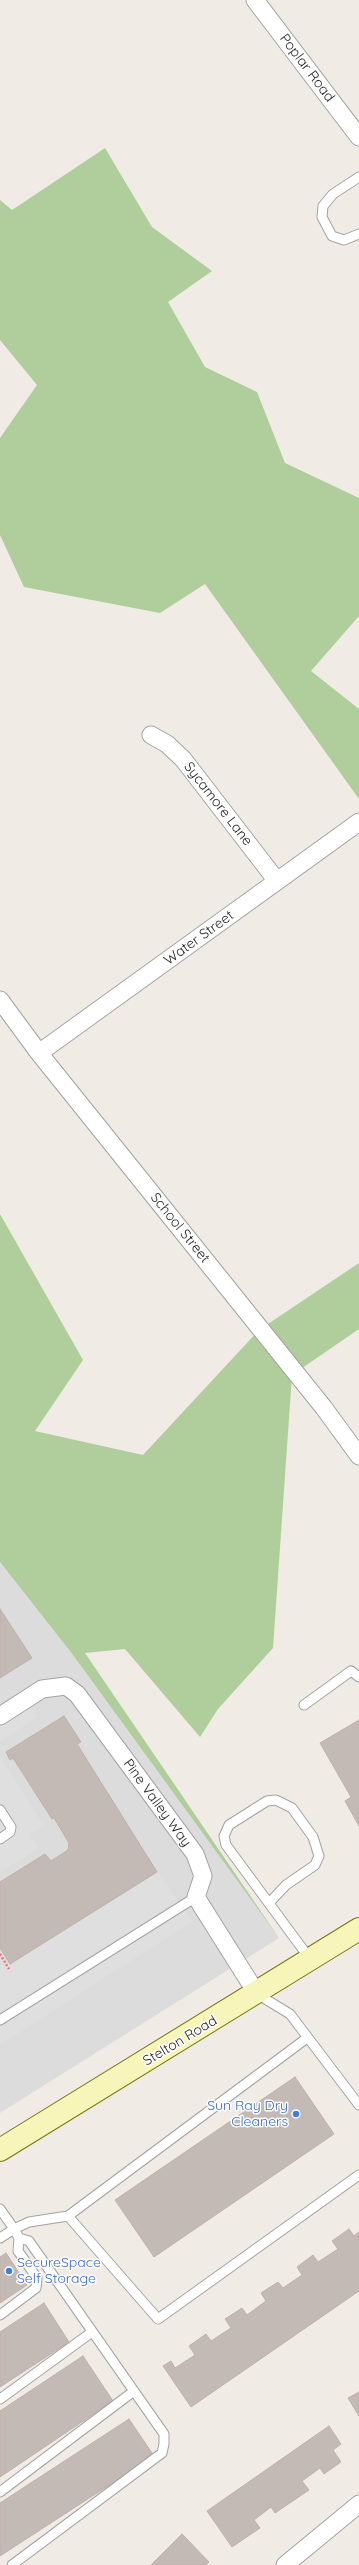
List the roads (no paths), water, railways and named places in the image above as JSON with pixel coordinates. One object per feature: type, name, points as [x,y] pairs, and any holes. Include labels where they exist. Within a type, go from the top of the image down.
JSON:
[{"type":"main road","name":"Stelton Road","points":[[0,2150],[257,1994],[359,1929]]},
{"type":"street","name":"Poplar Road","points":[[255,0],[359,137]]},
{"type":"street","name":"Sycamore Lane","points":[[151,735],[167,744],[183,759],[277,881]]},
{"type":"street","name":"Water Street","points":[[39,1053],[359,822]]},
{"type":"street","name":"School Street","points":[[0,1000],[39,1053],[324,1408],[359,1456]]},
{"type":"street","name":"Pine Valley Way","points":[[0,1716],[42,1689],[66,1686],[77,1694],[195,1854],[203,1876],[196,1897]]},
{"type":"street","points":[[196,1897],[257,1994]]},
{"type":"street","points":[[285,2565],[359,2504]]},
{"type":"lane","points":[[359,177],[333,194],[323,206],[322,217],[332,236],[344,240],[359,234]]},
{"type":"lane","points":[[304,1705],[351,1671],[359,1677]]},
{"type":"lane","points":[[269,1903],[286,1886],[315,1865],[319,1856],[313,1837],[292,1808],[276,1800],[267,1801],[230,1825],[224,1836],[228,1850],[310,1960]]},
{"type":"lane","points":[[0,1810],[10,1827],[10,1832],[0,1839]]},
{"type":"lane","points":[[0,2020],[196,1897]]},
{"type":"lane","points":[[257,1994],[290,2014],[359,2105]]},
{"type":"lane","points":[[0,2238],[14,2229],[30,2222],[68,2216],[307,2038]]},
{"type":"lane","points":[[68,2216],[158,2319],[359,2175]]},
{"type":"lane","points":[[0,2209],[19,2238],[18,2251],[36,2278],[36,2288],[0,2315]]},
{"type":"lane","points":[[12,2565],[162,2453],[164,2434],[29,2241],[19,2238]]},
{"type":"lane","points":[[0,2399],[92,2332]]},
{"type":"lane","points":[[0,2492],[134,2391]]},
{"type":"place","name":"Sun Ray Dry Cleaners","points":[[296,2114]]},
{"type":"place","name":"SecureSpace Self Storage","points":[[9,2271]]}]
